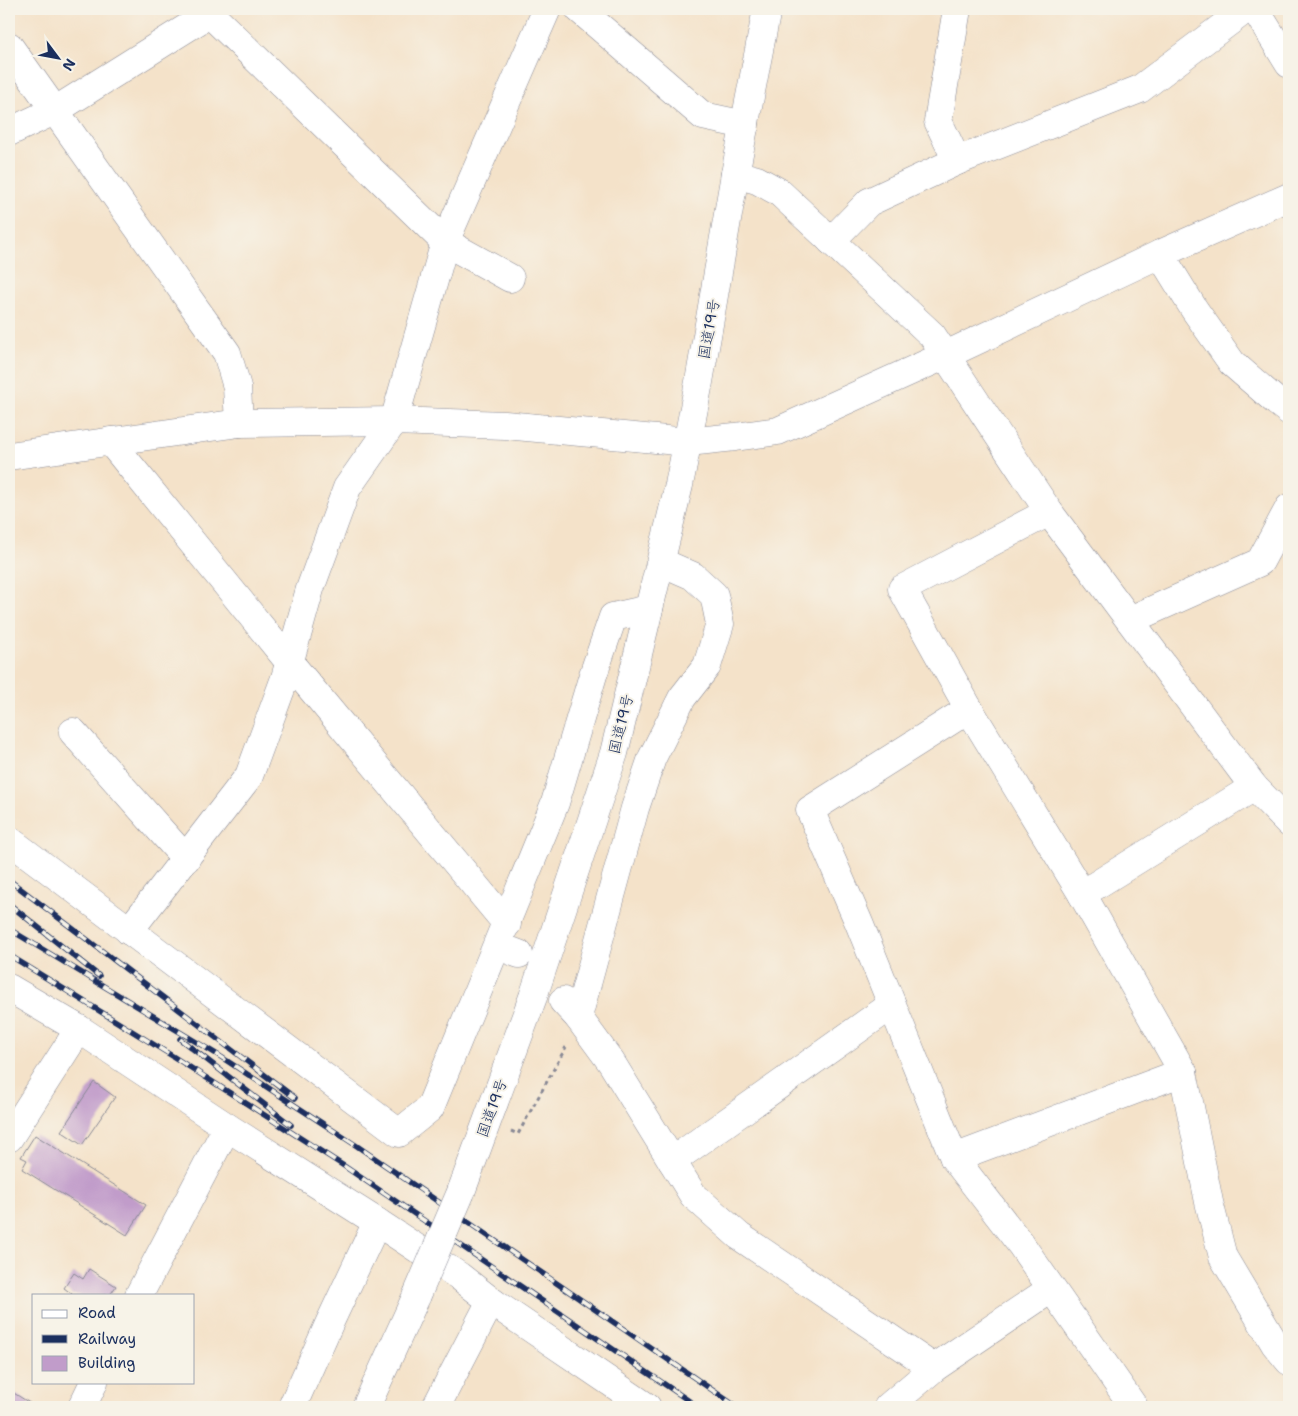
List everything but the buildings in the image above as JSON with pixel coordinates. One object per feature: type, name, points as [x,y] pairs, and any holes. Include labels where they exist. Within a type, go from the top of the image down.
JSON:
[{"type":"main road","points":[[129,931],[249,776],[290,663],[310,589],[347,488],[394,420],[445,242],[548,9]]},
{"type":"main road","points":[[578,9],[703,116],[745,126]]},
{"type":"main road","name":"国道19号","points":[[366,1407],[461,1192],[533,997],[614,753],[661,562],[688,442],[735,174],[767,9]]},
{"type":"main road","points":[[957,9],[938,121],[957,161]]},
{"type":"main road","points":[[832,241],[869,202],[957,161],[1140,89],[1246,9]]},
{"type":"main road","points":[[1254,9],[1289,64]]},
{"type":"main road","points":[[9,132],[56,110],[209,10],[445,242],[510,278]]},
{"type":"main road","points":[[9,46],[227,353],[237,387],[239,423]]},
{"type":"main road","points":[[735,174],[757,180],[779,192],[932,335],[1049,512],[1254,786],[1289,823]]},
{"type":"main road","points":[[9,456],[239,423],[394,420],[504,425],[688,442],[778,431],[946,355],[1160,254],[1289,197]]},
{"type":"main road","points":[[1160,254],[1194,309],[1232,363],[1289,411]]},
{"type":"main road","points":[[110,441],[290,663],[508,941]]},
{"type":"main road","points":[[1130,620],[1260,562],[1289,508]]},
{"type":"main road","points":[[1049,512],[902,589],[969,709],[1082,894],[1183,1072],[1209,1202],[1223,1257],[1284,1345]]},
{"type":"main road","points":[[661,562],[693,576],[714,595],[720,624],[708,666],[682,698],[652,758],[570,1020],[612,1062],[693,1195],[739,1236],[934,1368]]},
{"type":"main road","points":[[9,840],[399,1133],[430,1108],[508,941],[555,804],[593,675],[613,617],[649,609]]},
{"type":"main road","points":[[969,709],[810,810],[859,922],[954,1158],[1022,1246],[1134,1407]]},
{"type":"main road","points":[[73,732],[186,859]]},
{"type":"main road","points":[[1082,894],[1254,786]]},
{"type":"main road","points":[[9,988],[79,1029],[227,1127],[378,1222],[459,1276],[491,1302],[647,1407]]},
{"type":"main road","points":[[672,1161],[892,1005]]},
{"type":"main road","points":[[9,1138],[79,1029]]},
{"type":"main road","points":[[954,1158],[1183,1072]]},
{"type":"main road","points":[[140,1294],[227,1127]]},
{"type":"main road","points":[[292,1407],[378,1222]]},
{"type":"main road","points":[[888,1407],[934,1368],[1051,1289]]},
{"type":"main road","points":[[436,1407],[491,1302]]},
{"type":"main road","points":[[82,1407],[93,1384]]},
{"type":"path","points":[[518,1134],[570,1020]]},
{"type":"railway","points":[[9,880],[295,1098]]},
{"type":"railway","points":[[9,904],[99,976]]},
{"type":"railway","points":[[9,929],[218,1055],[357,1146],[737,1407]]},
{"type":"railway","points":[[9,955],[174,1057],[344,1166],[698,1407]]},
{"type":"railway","points":[[180,1039],[291,1125]]}]
